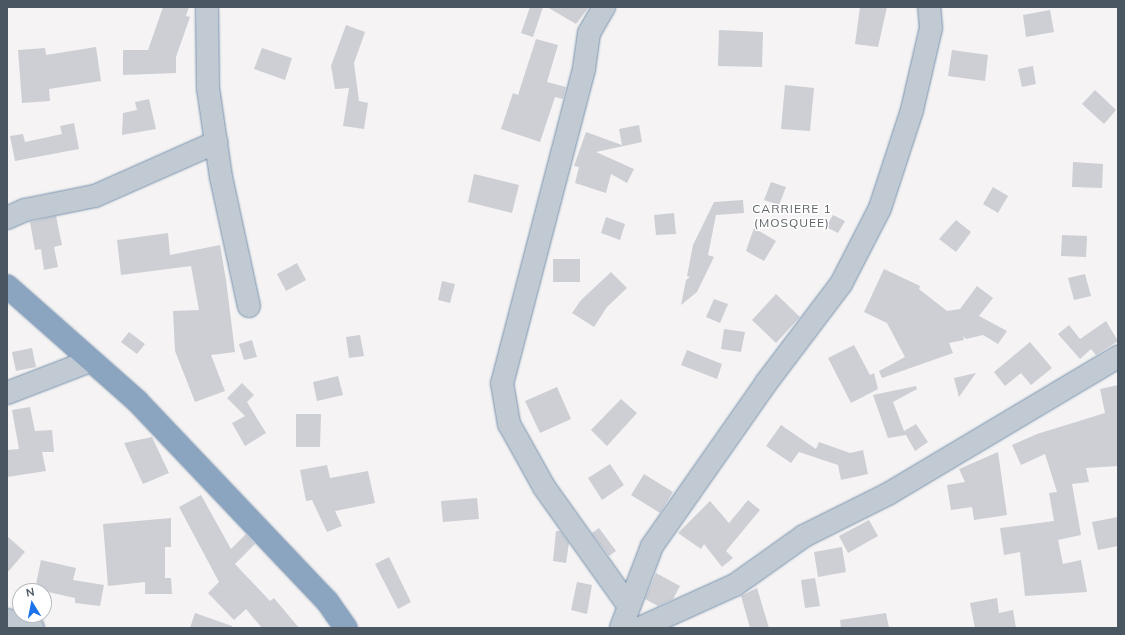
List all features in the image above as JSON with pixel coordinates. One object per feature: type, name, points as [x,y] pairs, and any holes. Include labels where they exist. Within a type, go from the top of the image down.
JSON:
[{"type":"highway","points":[[7,286],[137,401],[327,601],[346,628]]},
{"type":"street","points":[[207,7],[208,88],[221,177],[249,306]]},
{"type":"street","points":[[604,7],[589,33],[584,69],[502,384],[509,424],[544,486],[630,606]]},
{"type":"street","points":[[621,628],[652,546],[766,383],[841,284],[880,208],[912,110],[931,28],[929,7]]},
{"type":"street","points":[[7,218],[25,210],[96,196],[217,142]]},
{"type":"street","points":[[640,628],[735,585],[804,536],[888,494],[1118,356]]},
{"type":"street","points":[[7,393],[90,361]]},
{"type":"street","points":[[7,620],[33,628]]},
{"type":"building","points":[[163,7],[189,7],[186,16],[190,17],[176,57],[176,73],[123,75],[123,50],[148,50]]},
{"type":"building","points":[[530,7],[543,7],[533,37],[521,33]]},
{"type":"building","points":[[547,7],[589,7],[576,24]]},
{"type":"building","points":[[860,7],[887,7],[878,47],[855,44]]},
{"type":"building","points":[[1050,10],[1054,32],[1026,37],[1023,15]]},
{"type":"building","points":[[346,25],[365,32],[354,63],[359,101],[368,103],[364,129],[343,126],[349,88],[335,89],[331,66]]},
{"type":"building","points":[[719,30],[763,32],[762,67],[718,66]]},
{"type":"building","points":[[536,39],[558,45],[547,82],[566,87],[563,99],[555,97],[540,142],[501,129],[513,93],[518,95]]},
{"type":"building","points":[[96,47],[101,81],[49,89],[50,101],[22,103],[18,50],[45,48],[46,55]]},
{"type":"building","points":[[262,48],[292,58],[285,80],[254,69]]},
{"type":"building","points":[[952,50],[988,55],[985,81],[948,76]]},
{"type":"building","points":[[1033,66],[1036,84],[1022,87],[1018,69]]},
{"type":"building","points":[[785,85],[814,88],[810,131],[781,129]]},
{"type":"building","points":[[1095,90],[1116,110],[1104,124],[1082,104]]},
{"type":"building","points":[[149,99],[156,129],[122,135],[123,113],[137,110],[135,102]]},
{"type":"building","points":[[74,123],[79,149],[15,161],[10,136],[23,134],[25,142],[62,134],[60,126]]},
{"type":"building","points":[[639,125],[642,142],[596,152],[634,169],[627,183],[611,174],[606,193],[575,183],[579,167],[574,166],[586,132],[622,145],[619,129]]},
{"type":"building","points":[[1073,162],[1103,164],[1102,188],[1072,187]]},
{"type":"building","points":[[474,174],[519,185],[512,213],[468,202]]},
{"type":"building","points":[[771,182],[786,187],[779,205],[764,200]]},
{"type":"building","points":[[993,187],[1008,196],[998,213],[983,204]]},
{"type":"building","points":[[743,200],[744,213],[716,215],[708,255],[714,257],[697,292],[681,305],[686,280],[690,277],[687,276],[693,245],[714,202]]},
{"type":"building","points":[[674,213],[676,234],[656,235],[654,215]]},
{"type":"building","points":[[833,215],[845,221],[838,233],[826,227]]},
{"type":"building","points":[[56,216],[62,245],[54,247],[58,267],[44,270],[41,249],[35,250],[30,222]]},
{"type":"building","points":[[606,217],[625,224],[620,240],[601,233]]},
{"type":"building","points":[[956,220],[971,232],[956,252],[939,239]]},
{"type":"building","points":[[754,228],[776,241],[764,261],[746,251]]},
{"type":"building","points":[[168,233],[170,255],[220,245],[226,280],[235,352],[211,355],[225,391],[195,402],[175,351],[173,311],[199,310],[191,266],[121,275],[117,240]]},
{"type":"building","points":[[1062,235],[1087,236],[1086,257],[1061,256]]},
{"type":"building","points":[[553,259],[580,259],[580,282],[553,282]]},
{"type":"building","points":[[297,263],[306,280],[286,291],[277,274]]},
{"type":"building","points":[[884,269],[920,286],[919,289],[947,311],[960,309],[977,286],[993,298],[979,316],[1007,331],[998,344],[983,335],[966,339],[963,336],[964,340],[949,343],[953,353],[882,378],[879,371],[905,357],[887,323],[864,312]]},
{"type":"building","points":[[611,272],[627,288],[607,307],[594,327],[572,313],[581,300]]},
{"type":"building","points":[[1085,274],[1091,296],[1074,300],[1068,278]]},
{"type":"building","points":[[442,281],[455,284],[450,303],[438,300]]},
{"type":"building","points":[[776,294],[800,317],[776,343],[752,320]]},
{"type":"building","points":[[714,299],[728,304],[720,323],[706,317]]},
{"type":"building","points":[[1106,321],[1118,341],[1096,355],[1091,349],[1080,359],[1058,334],[1069,325],[1080,339]]},
{"type":"building","points":[[724,329],[745,332],[741,352],[721,349]]},
{"type":"building","points":[[129,332],[145,344],[137,354],[121,342]]},
{"type":"building","points":[[360,335],[364,356],[349,358],[346,337]]},
{"type":"building","points":[[252,340],[257,357],[244,360],[239,344]]},
{"type":"building","points":[[1030,342],[1052,368],[1031,385],[1021,373],[1005,386],[994,372]]},
{"type":"building","points":[[854,345],[870,375],[874,373],[878,389],[851,403],[828,358]]},
{"type":"building","points":[[32,348],[36,367],[16,371],[12,352]]},
{"type":"building","points":[[687,350],[722,364],[717,379],[681,365]]},
{"type":"building","points":[[976,373],[959,397],[954,378]]},
{"type":"building","points":[[338,376],[343,395],[317,401],[313,382]]},
{"type":"building","points":[[242,383],[254,395],[247,402],[266,433],[245,446],[232,423],[245,416],[227,398]]},
{"type":"building","points":[[1118,385],[1118,466],[1086,468],[1089,482],[1072,484],[1081,535],[1058,540],[1063,564],[1081,560],[1087,592],[1025,596],[1020,552],[1004,555],[1000,528],[1054,521],[1049,493],[1057,492],[1045,454],[1021,465],[1012,445],[1037,434],[1105,413],[1100,389]]},
{"type":"building","points":[[916,386],[917,389],[893,402],[904,431],[916,424],[928,442],[915,451],[906,435],[888,438],[873,395]]},
{"type":"building","points":[[557,387],[571,419],[540,433],[525,401]]},
{"type":"building","points":[[621,399],[637,413],[607,446],[591,430]]},
{"type":"building","points":[[30,407],[35,431],[52,430],[54,452],[42,452],[46,471],[7,477],[7,450],[19,449],[12,410]]},
{"type":"building","points":[[296,414],[321,414],[320,447],[296,447]]},
{"type":"building","points":[[781,425],[816,449],[819,442],[850,453],[863,450],[868,474],[841,480],[838,465],[799,452],[791,463],[766,446]]},
{"type":"building","points":[[152,437],[169,473],[143,484],[124,443]]},
{"type":"building","points":[[998,452],[1007,515],[974,520],[972,507],[951,510],[947,485],[965,482],[959,469]]},
{"type":"building","points":[[610,464],[624,485],[602,500],[588,478]]},
{"type":"building","points":[[327,465],[330,478],[368,471],[375,503],[335,511],[342,526],[327,532],[312,500],[306,501],[300,470]]},
{"type":"building","points":[[644,474],[673,492],[660,513],[631,495]]},
{"type":"building","points":[[201,495],[231,549],[246,534],[255,544],[235,564],[270,601],[274,598],[299,628],[262,628],[246,609],[234,620],[208,593],[219,582],[179,507]]},
{"type":"building","points":[[477,498],[479,519],[443,522],[441,501]]},
{"type":"building","points":[[748,500],[760,510],[726,551],[733,558],[722,567],[704,544],[701,549],[678,533],[710,501],[729,523]]},
{"type":"building","points":[[1118,517],[1118,546],[1098,550],[1092,522]]},
{"type":"building","points":[[171,518],[171,547],[165,547],[165,578],[171,578],[172,594],[145,594],[145,582],[108,586],[103,524]]},
{"type":"building","points":[[869,520],[878,536],[848,553],[839,536]]},
{"type":"building","points":[[599,528],[616,551],[609,556],[592,533]]},
{"type":"building","points":[[556,531],[560,531],[569,543],[566,563],[553,561]]},
{"type":"building","points":[[7,536],[25,552],[7,573]]},
{"type":"building","points":[[842,547],[846,572],[818,577],[814,552]]},
{"type":"building","points":[[389,557],[411,602],[398,609],[375,564]]},
{"type":"building","points":[[41,560],[76,568],[73,580],[104,585],[100,606],[75,603],[75,598],[52,593],[52,583],[36,583]]},
{"type":"building","points":[[656,573],[680,586],[673,599],[658,606],[645,599]]},
{"type":"building","points":[[815,578],[820,606],[805,608],[801,580]]},
{"type":"building","points":[[577,582],[592,585],[587,614],[571,610]]},
{"type":"building","points":[[757,588],[769,628],[750,628],[741,596]]},
{"type":"building","points":[[997,598],[999,613],[1013,610],[1016,628],[975,628],[970,603]]},
{"type":"building","points":[[195,613],[232,626],[231,628],[190,628]]},
{"type":"building","points":[[886,613],[889,628],[841,628],[840,620]]},
{"type":"district","name":"CARRIERE 1 (MOSQUEE)","points":[[792,216]]}]
